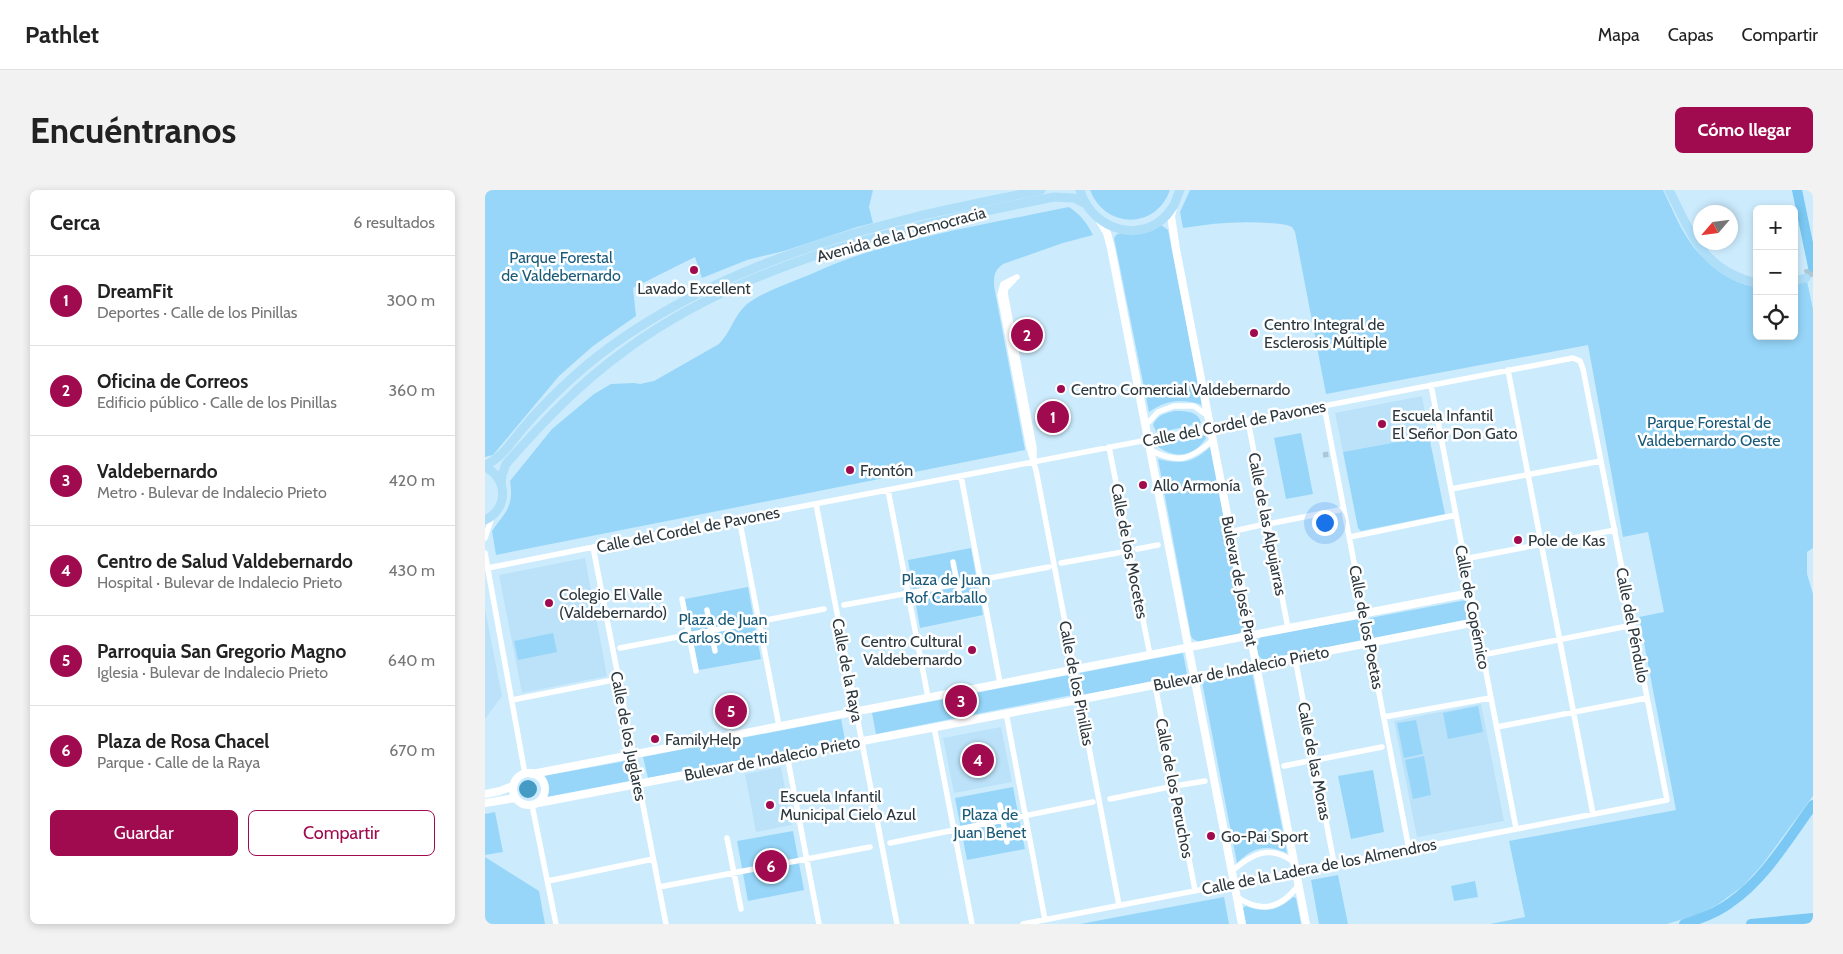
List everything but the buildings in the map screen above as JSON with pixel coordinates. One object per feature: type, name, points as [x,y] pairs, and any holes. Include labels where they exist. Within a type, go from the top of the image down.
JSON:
[{"type":"highway","points":[[1797,190],[1808,273]]},
{"type":"highway","points":[[1684,924],[1716,912],[1730,904],[1746,890],[1764,871],[1813,805]]},
{"type":"highway","points":[[1751,924],[1813,918]]},
{"type":"main road","name":"Avenida de la Democracia","points":[[485,466],[498,458],[526,424],[554,395],[613,345],[653,318],[709,288],[785,256],[859,232],[915,217],[1041,190]]},
{"type":"main road","points":[[1080,190],[1084,203],[1100,221],[1121,230],[1145,228],[1155,224],[1173,208],[1179,190]]},
{"type":"main road","points":[[1669,190],[1694,241],[1710,260],[1733,275],[1753,282]]},
{"type":"main road","name":"Avenida de la Democracia","points":[[488,518],[498,510],[502,502],[502,475],[506,464],[564,401],[623,352],[658,328],[715,296],[762,275],[803,260],[918,226],[1054,197],[1074,198],[1084,203]]},
{"type":"main road","points":[[1687,226],[1713,256],[1739,271],[1753,276]]},
{"type":"main road","points":[[485,466],[495,474],[501,485]]},
{"type":"street","name":"Bulevar de José Prat","points":[[1173,208],[1171,216],[1173,236],[1306,924]]},
{"type":"street","points":[[1100,221],[1107,233],[1111,248],[1242,924]]},
{"type":"street","name":"Calle de los Pinillas","points":[[1034,462],[1035,448],[1005,293],[1006,288],[1017,277],[1003,284],[1000,295],[1119,905]]},
{"type":"street","name":"Calle del Péndulo","points":[[1508,370],[1573,358],[1580,361],[1583,369],[1667,800],[1593,814]]},
{"type":"street","points":[[1508,370],[1593,814]]},
{"type":"street","name":"Calle del Cordel de Pavones","points":[[486,568],[1508,370]]},
{"type":"street","name":"Calle de Copérnico","points":[[1431,385],[1516,828]]},
{"type":"street","points":[[1146,425],[1158,412],[1174,406],[1194,406],[1208,416]]},
{"type":"street","name":"Calle de los Poetas","points":[[1324,406],[1331,453],[1344,509],[1409,849]]},
{"type":"street","name":"Calle de las Alpujarras","points":[[1249,421],[1288,628]]},
{"type":"street","points":[[1150,450],[1173,459],[1188,458],[1202,450],[1213,440]]},
{"type":"street","name":"Calle de los Mocetes","points":[[1109,447],[1149,655]]},
{"type":"street","points":[[1451,489],[1601,460]]},
{"type":"street","points":[[961,476],[1000,683]]},
{"type":"street","points":[[888,490],[928,697]]},
{"type":"street","name":"Calle de la Raya","points":[[816,504],[897,924]]},
{"type":"street","points":[[1273,523],[1344,509]]},
{"type":"street","points":[[1349,537],[1456,515]]},
{"type":"street","points":[[485,538],[488,518]]},
{"type":"street","name":"Bulevar de Indalecio Prieto","points":[[739,518],[779,726]]},
{"type":"street","points":[[1234,530],[1261,525]]},
{"type":"street","points":[[1464,559],[1615,530]]},
{"type":"street","points":[[1137,549],[1158,545]]},
{"type":"street","name":"Calle de los Juglares","points":[[593,547],[666,924]]},
{"type":"street","points":[[1061,563],[1123,552]]},
{"type":"street","points":[[485,553],[486,568],[512,700],[529,774]]},
{"type":"street","points":[[953,562],[961,602]]},
{"type":"street","points":[[844,605],[1049,566]]},
{"type":"street","name":"Bulevar de Indalecio Prieto","points":[[529,774],[1470,593]]},
{"type":"street","points":[[682,599],[696,671]]},
{"type":"street","points":[[620,648],[824,609]]},
{"type":"street","points":[[707,610],[715,651]]},
{"type":"street","name":"Bulevar de Indalecio Prieto","points":[[535,804],[1195,678],[1476,622]]},
{"type":"street","points":[[1482,655],[1633,625]]},
{"type":"street","name":"Calle de las Moras","points":[[1295,658],[1334,863]]},
{"type":"street","points":[[512,700],[619,679]]},
{"type":"street","name":"Calle de los Peruchos","points":[[1155,685],[1195,890]]},
{"type":"street","points":[[1384,717],[1490,698]]},
{"type":"street","points":[[1497,727],[1647,698]]},
{"type":"street","points":[[1006,713],[1045,920]]},
{"type":"street","points":[[934,727],[972,924]]},
{"type":"street","points":[[1321,758],[1383,747]]},
{"type":"street","points":[[787,755],[819,924]]},
{"type":"street","points":[[1284,766],[1308,761]]},
{"type":"street","points":[[529,774],[539,777],[544,784],[543,796],[535,804],[521,803],[515,798],[513,786],[516,779],[529,774]]},
{"type":"street","points":[[1181,785],[1205,781]]},
{"type":"street","points":[[485,794],[513,786]]},
{"type":"street","points":[[1110,799],[1169,788]]},
{"type":"street","points":[[485,803],[515,798]]},
{"type":"street","points":[[891,844],[1093,802]]},
{"type":"street","points":[[535,804],[556,924]]},
{"type":"street","points":[[1000,804],[1007,842]]},
{"type":"street","name":"Calle de la Ladera de los Almendros","points":[[1023,924],[1593,814]]},
{"type":"street","points":[[727,838],[741,909]]},
{"type":"street","points":[[659,888],[870,847]]},
{"type":"street","name":"Calle de la Ladera de los Almendros","points":[[1232,871],[1255,854],[1273,852],[1285,855],[1294,862]]},
{"type":"street","points":[[548,881],[653,859]]},
{"type":"street","name":"Calle de la Ladera de los Almendros","points":[[1237,897],[1250,905],[1270,906],[1287,898],[1298,886]]},
{"type":"shaded area","name":"Escuela Infantil El Señor Don Gato","points":[[1422,396],[1429,436],[1343,452],[1335,413]]},
{"type":"shaded area","name":"Colegio El Valle (Valdebernardo)","points":[[585,558],[607,676],[522,693],[499,575]]},
{"type":"shaded area","points":[[485,609],[502,696],[485,719]]},
{"type":"shaded area","points":[[1481,704],[1504,821],[1417,837],[1394,721]]},
{"type":"shaded area","points":[[1001,727],[1012,782],[954,793],[943,738]]},
{"type":"shaded area","name":"Escuela Infantil Municipal Cielo Azul","points":[[781,767],[792,825],[756,832],[745,774]]},
{"type":"shaded area","points":[[524,780],[532,780],[537,785],[535,796],[524,798],[519,793],[519,785]]},
{"type":"green space","name":"Parque Forestal de Valdebernardo","points":[[485,190],[873,190],[869,207],[873,223],[784,251],[747,260],[702,278],[695,257],[633,288],[636,316],[593,346],[559,376],[493,455],[485,457]]},
{"type":"green space","points":[[1090,190],[1170,190],[1163,203],[1154,212],[1142,218],[1130,220],[1118,218],[1107,212],[1097,203]]},
{"type":"green space","name":"Parque Forestal de Valdebernardo Oeste","points":[[1190,190],[1663,190],[1684,233],[1693,246],[1693,250],[1696,250],[1709,264],[1727,277],[1753,286],[1753,340],[1798,340],[1798,283],[1807,281],[1813,309],[1813,548],[1807,552],[1807,574],[1813,594],[1813,796],[1762,865],[1743,886],[1717,905],[1699,914],[1667,924],[1490,924],[1525,917],[1509,841],[1676,810],[1639,617],[1664,612],[1648,532],[1623,537],[1588,345],[1326,394],[1295,232],[1292,227],[1274,223],[1248,222],[1209,224],[1183,228],[1180,212]]},
{"type":"green space","points":[[1069,207],[1083,219],[1093,235],[1063,243],[1003,264],[994,276],[994,286],[1025,450],[496,555],[492,531],[510,503],[510,481],[552,429],[594,394],[611,384],[640,384],[654,381],[719,344],[743,308],[754,299],[837,263],[916,239]]},
{"type":"green space","points":[[1161,225],[1168,230],[1202,405],[1188,401],[1174,401],[1149,412],[1114,238],[1117,234]]},
{"type":"green space","points":[[1175,411],[1195,414],[1201,423],[1157,433],[1153,425],[1157,419]]},
{"type":"green space","points":[[1301,433],[1313,494],[1286,499],[1274,438]]},
{"type":"green space","points":[[1205,435],[1206,438],[1201,445],[1190,453],[1170,453],[1157,446],[1160,443]]},
{"type":"green space","points":[[1429,436],[1445,514],[1361,531],[1358,528],[1343,452]]},
{"type":"green space","points":[[1211,446],[1244,629],[1239,634],[1199,642],[1191,636],[1158,459],[1174,462],[1187,461],[1199,456]]},
{"type":"green space","name":"Plaza de Juan Rof Carballo","points":[[971,548],[983,615],[920,628],[908,560]]},
{"type":"green space","name":"Plaza de Juan Carlos Onetti","points":[[748,587],[761,659],[699,670],[685,599]]},
{"type":"green space","points":[[1466,600],[1469,619],[1373,639],[1370,618]]},
{"type":"green space","points":[[1360,619],[1364,641],[1263,660],[1258,655],[1256,644],[1261,636]]},
{"type":"green space","points":[[553,633],[557,652],[518,660],[514,641]]},
{"type":"green space","points":[[1183,653],[1187,674],[1083,695],[1080,673]]},
{"type":"green space","points":[[1252,672],[1287,853],[1266,848],[1254,850],[1237,863],[1202,682]]},
{"type":"green space","points":[[1069,675],[1072,695],[876,734],[872,713]]},
{"type":"green space","points":[[1478,706],[1483,732],[1448,739],[1443,713]]},
{"type":"green space","points":[[841,719],[845,740],[648,778],[643,757]]},
{"type":"green space","points":[[1416,720],[1423,754],[1404,758],[1397,723]]},
{"type":"green space","points":[[1424,756],[1431,795],[1413,799],[1405,760]]},
{"type":"green space","points":[[631,760],[634,780],[547,797],[548,786],[544,776]]},
{"type":"green space","points":[[1373,770],[1384,832],[1351,839],[1338,776]]},
{"type":"green space","name":"Plaza de Juan Benet","points":[[1013,787],[1025,849],[967,860],[955,798]]},
{"type":"green space","points":[[495,812],[503,852],[485,855],[485,814]]},
{"type":"green space","points":[[793,831],[804,890],[748,901],[737,841]]},
{"type":"green space","points":[[485,857],[539,891],[545,924],[485,924]]},
{"type":"green space","points":[[1338,875],[1348,924],[1319,924],[1311,880]]},
{"type":"green space","points":[[1475,881],[1478,897],[1454,901],[1451,886]]},
{"type":"green space","points":[[1224,897],[1229,924],[1080,924]]},
{"type":"green space","points":[[1293,897],[1296,898],[1301,924],[1246,924],[1243,908],[1246,906],[1259,910],[1277,908]]},
{"type":"tunnel","points":[[1805,274],[1813,272]]},
{"type":"tunnel","points":[[1323,455],[1330,454]]},
{"type":"place","name":"Lavado Excellent","points":[[694,270]]},
{"type":"place","name":"Centro Integral de Esclerosis Múltiple","points":[[1254,333]]},
{"type":"place","name":"Oficina de Correos","points":[[1027,335]]},
{"type":"place","name":"Centro Comercial Valdebernardo","points":[[1061,389]]},
{"type":"place","name":"DreamFit","points":[[1053,417]]},
{"type":"place","name":"Escuela Infantil El Señor Don Gato","points":[[1382,424]]},
{"type":"place","name":"Frontón","points":[[850,470]]},
{"type":"place","name":"Allo Armonía","points":[[1143,485]]},
{"type":"place","name":"Pole de Kas","points":[[1518,540]]},
{"type":"place","name":"Colegio El Valle (Valdebernardo)","points":[[549,603]]},
{"type":"place","name":"Centro Cultural Valdebernardo","points":[[972,650]]},
{"type":"place","name":"Valdebernardo","points":[[961,701]]},
{"type":"place","name":"Parroquia San Gregorio Magno","points":[[731,711]]},
{"type":"place","name":"FamilyHelp","points":[[655,739]]},
{"type":"place","name":"Centro de Salud Valdebernardo","points":[[978,760]]},
{"type":"place","name":"Escuela Infantil Municipal Cielo Azul","points":[[770,805]]},
{"type":"place","name":"Go-Pai Sport","points":[[1211,836]]},
{"type":"place","name":"Plaza de Rosa Chacel","points":[[771,866]]}]
